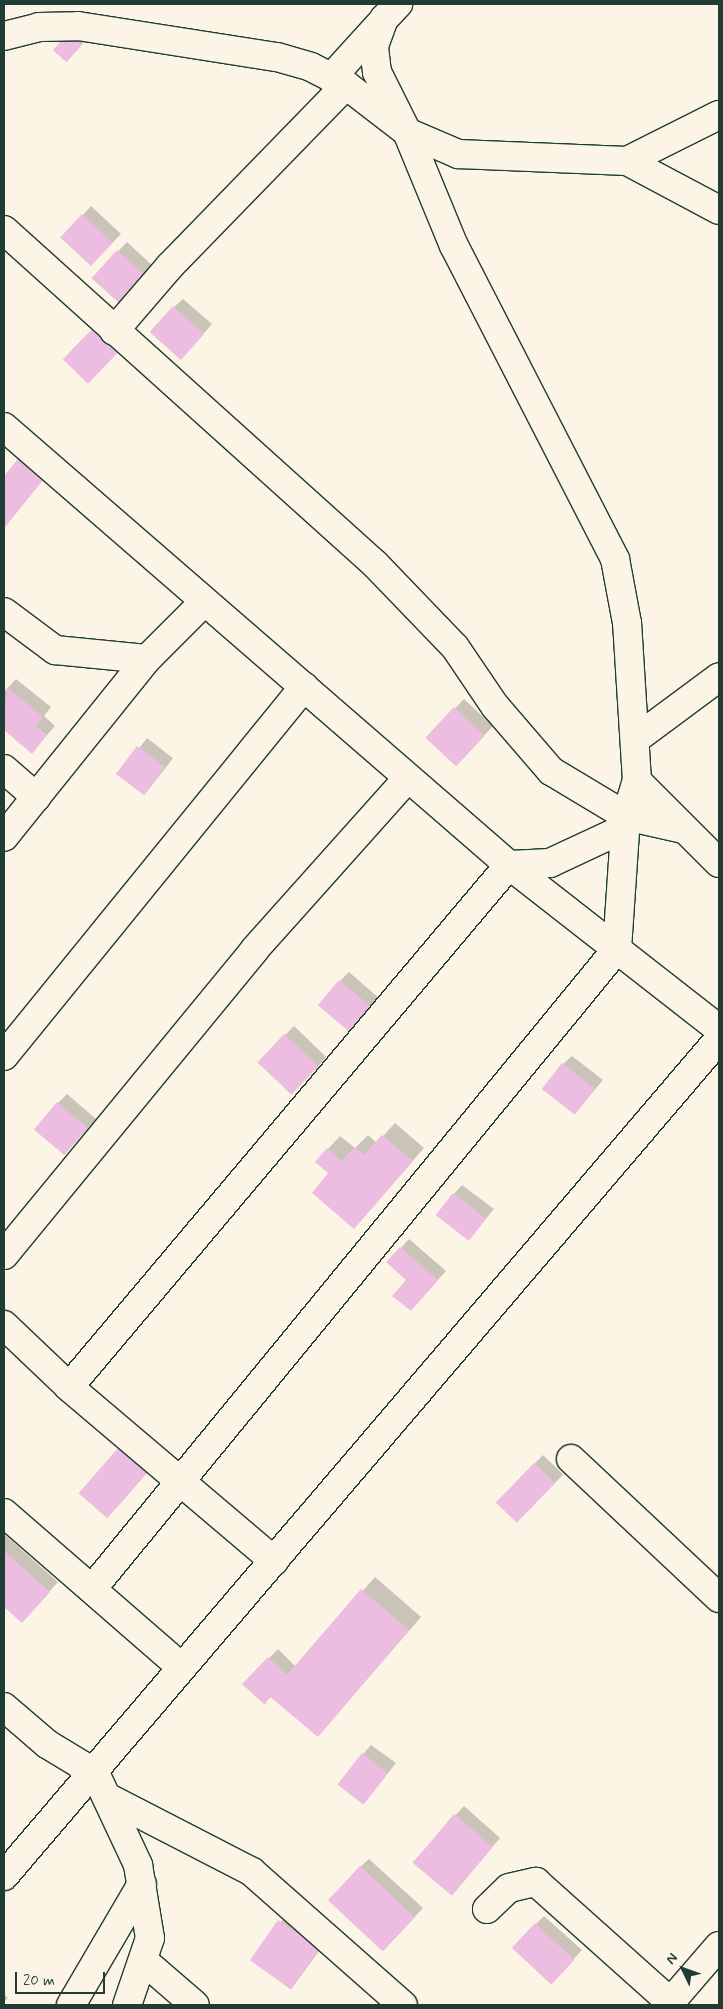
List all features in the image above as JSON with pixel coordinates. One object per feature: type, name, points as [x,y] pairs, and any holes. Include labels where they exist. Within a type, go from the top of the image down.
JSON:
[{"type":"street","points":[[114,331],[170,266],[338,82],[391,11]]},
{"type":"street","points":[[92,1589],[617,949],[626,822],[638,780],[637,738],[627,623],[615,559],[454,246],[407,132],[377,72],[374,46],[391,11]]},
{"type":"street","points":[[4,36],[39,26],[78,26],[277,57],[338,82],[407,132],[458,154],[627,161],[719,210]]},
{"type":"street","points":[[627,161],[719,115]]},
{"type":"street","points":[[4,230],[375,564],[456,647],[495,706],[551,771],[626,822],[683,829]]},
{"type":"street","points":[[4,427],[203,603],[304,686],[407,779],[509,865],[719,1029]]},
{"type":"street","points":[[4,837],[147,659],[203,603]]},
{"type":"street","points":[[4,612],[55,650],[147,659]]},
{"type":"street","points":[[637,738],[719,676]]},
{"type":"street","points":[[4,1056],[304,686]]},
{"type":"street","points":[[4,769],[36,797]]},
{"type":"street","points":[[4,1254],[255,949],[407,779]]},
{"type":"street","points":[[638,780],[683,829],[719,863]]},
{"type":"street","points":[[69,1387],[509,865],[550,863],[626,822]]},
{"type":"street","points":[[4,1876],[95,1773],[180,1666],[274,1561],[719,1039]]},
{"type":"street","points":[[4,1325],[69,1387],[181,1479],[274,1561]]},
{"type":"street","points":[[571,1459],[719,1598]]},
{"type":"street","points":[[4,1512],[180,1666]]},
{"type":"street","points":[[4,1707],[47,1744],[95,1773],[138,1865],[150,1938],[128,2005]]},
{"type":"street","points":[[107,1796],[252,1872],[403,2005]]},
{"type":"street","points":[[487,1909],[509,1888],[536,1882],[596,1941],[668,2003],[719,1946]]},
{"type":"street","points":[[71,2005],[142,1884]]},
{"type":"street","points":[[144,1961],[195,2005]]},
{"type":"building","points":[[68,33],[82,45],[66,62],[53,50]]},
{"type":"building","points":[[82,214],[113,243],[91,266],[60,237]]},
{"type":"building","points":[[117,250],[148,278],[123,306],[92,278]]},
{"type":"building","points":[[173,306],[204,334],[181,360],[150,332]]},
{"type":"building","points":[[94,327],[119,351],[88,384],[63,359]]},
{"type":"building","points":[[22,454],[47,475],[4,528],[4,476]]},
{"type":"building","points":[[7,687],[43,717],[36,726],[47,735],[32,754],[4,730]]},
{"type":"building","points":[[454,707],[485,736],[456,766],[425,738]]},
{"type":"building","points":[[137,746],[165,767],[144,795],[116,774]]},
{"type":"building","points":[[339,980],[372,1008],[351,1033],[318,1005]]},
{"type":"building","points":[[284,1034],[318,1066],[292,1095],[257,1063]]},
{"type":"building","points":[[562,1063],[595,1089],[575,1115],[542,1089]]},
{"type":"building","points":[[57,1102],[88,1128],[65,1155],[34,1130]]},
{"type":"building","points":[[382,1135],[413,1161],[354,1229],[312,1193],[328,1173],[315,1162],[327,1148],[342,1161],[354,1147],[364,1155]]},
{"type":"building","points":[[453,1193],[486,1219],[469,1241],[436,1215]]},
{"type":"building","points":[[400,1247],[438,1280],[411,1311],[392,1296],[406,1280],[386,1262]]},
{"type":"building","points":[[118,1448],[147,1473],[107,1518],[79,1493]]},
{"type":"building","points":[[534,1463],[555,1483],[517,1523],[496,1503]]},
{"type":"building","points":[[4,1551],[50,1592],[22,1623],[4,1607]]},
{"type":"building","points":[[361,1589],[409,1630],[318,1737],[269,1696],[265,1705],[242,1684],[268,1657],[287,1675]]},
{"type":"building","points":[[362,1753],[388,1773],[363,1805],[337,1785]]},
{"type":"building","points":[[454,1814],[493,1847],[452,1896],[413,1863]]},
{"type":"building","points":[[360,1866],[415,1917],[383,1952],[328,1900]]},
{"type":"building","points":[[278,1920],[319,1949],[291,1989],[250,1960]]},
{"type":"building","points":[[535,1923],[574,1960],[551,1985],[512,1948]]}]
